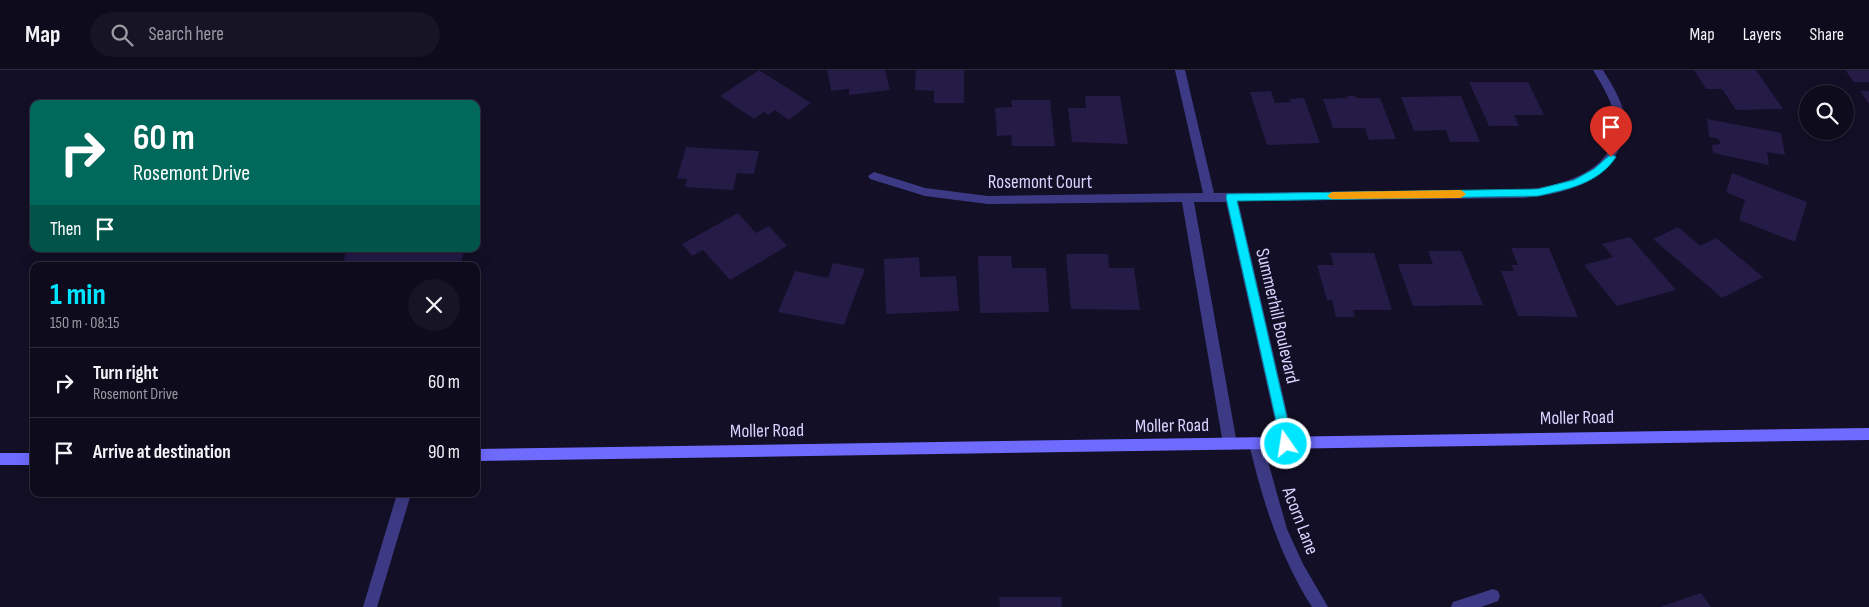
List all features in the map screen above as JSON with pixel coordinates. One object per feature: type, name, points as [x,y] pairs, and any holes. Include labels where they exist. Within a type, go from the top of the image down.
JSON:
[{"type":"street","points":[[1180,70],[1209,197]]},
{"type":"street","name":"Rosemont Court","points":[[874,176],[925,192],[988,200],[1523,194],[1552,191],[1577,183],[1597,172],[1611,157],[1618,140],[1620,121],[1610,92],[1598,70]]},
{"type":"street","points":[[1187,197],[1230,444]]},
{"type":"street","name":"Summerhill Boulevard","points":[[1231,197],[1286,444]]},
{"type":"street","name":"Moller Road","points":[[480,455],[817,448],[1286,444],[1869,434]]},
{"type":"street","name":"Acorn Lane","points":[[1256,444],[1274,513],[1298,571],[1321,607]]},
{"type":"street","points":[[0,459],[30,459]]},
{"type":"street","points":[[370,607],[403,497]]},
{"type":"street","points":[[1458,607],[1494,596]]},
{"type":"building","points":[[759,70],[811,103],[789,120],[775,110],[768,115],[764,112],[754,119],[720,96]]},
{"type":"building","points":[[827,70],[885,70],[890,90],[849,95],[849,89],[831,91]]},
{"type":"building","points":[[916,70],[964,70],[964,103],[934,103],[934,91],[915,90]]},
{"type":"building","points":[[1694,70],[1756,70],[1783,109],[1736,110],[1722,89],[1706,89]]},
{"type":"building","points":[[1845,70],[1869,70],[1869,82],[1854,82]]},
{"type":"building","points":[[1469,82],[1528,82],[1544,115],[1514,115],[1519,126],[1489,126]]},
{"type":"building","points":[[1271,91],[1275,103],[1291,102],[1289,99],[1304,98],[1320,143],[1267,145],[1250,92]]},
{"type":"building","points":[[1860,91],[1869,91],[1869,104]]},
{"type":"building","points":[[1085,96],[1120,96],[1128,144],[1072,142],[1068,108],[1086,108]]},
{"type":"building","points":[[1347,96],[1380,98],[1396,139],[1369,140],[1365,128],[1333,128],[1323,99],[1348,98]]},
{"type":"building","points":[[1461,96],[1480,142],[1450,142],[1446,130],[1414,131],[1401,97]]},
{"type":"building","points":[[1011,100],[1050,100],[1055,146],[1012,146],[1011,135],[997,136],[995,108],[1012,107]]},
{"type":"building","points":[[1707,119],[1781,133],[1785,155],[1767,152],[1769,165],[1713,153],[1712,145],[1720,144],[1719,139],[1709,137]]},
{"type":"building","points":[[686,147],[759,151],[754,174],[737,173],[733,190],[685,187],[687,179],[677,178]]},
{"type":"building","points":[[1732,173],[1807,202],[1795,242],[1739,220],[1745,200],[1726,192]]},
{"type":"building","points":[[738,213],[756,233],[769,226],[787,246],[730,280],[703,250],[692,256],[682,244]]},
{"type":"building","points":[[1678,227],[1700,246],[1716,238],[1763,277],[1722,298],[1653,239]]},
{"type":"building","points":[[1630,237],[1676,290],[1617,306],[1584,265],[1613,257],[1602,244]]},
{"type":"building","points":[[1511,248],[1549,248],[1578,317],[1518,316],[1501,271],[1514,271],[1511,265],[1518,265]]},
{"type":"building","points":[[1428,251],[1461,251],[1483,305],[1413,306],[1398,264],[1433,264]]},
{"type":"building","points":[[347,252],[464,252],[461,262],[343,261]]},
{"type":"building","points":[[1330,253],[1374,253],[1392,310],[1353,310],[1355,317],[1336,317],[1332,300],[1327,300],[1317,265],[1334,265]]},
{"type":"building","points":[[1066,254],[1108,254],[1109,268],[1134,268],[1140,310],[1071,309]]},
{"type":"building","points":[[978,256],[1011,256],[1012,268],[1046,268],[1049,312],[980,313]]},
{"type":"building","points":[[919,257],[920,277],[956,276],[959,311],[886,314],[884,259]]},
{"type":"building","points":[[833,263],[865,269],[844,325],[778,312],[795,271],[828,278]]},
{"type":"building","points":[[1701,593],[1711,607],[1660,607]]},
{"type":"building","points":[[999,597],[1061,597],[1062,607],[1000,607]]},
{"type":"slow traffic","points":[[1332,196],[1461,194]]},
{"type":"route","points":[[1286,444],[1231,197],[1538,193],[1552,191],[1577,183],[1597,172],[1611,157]]}]
